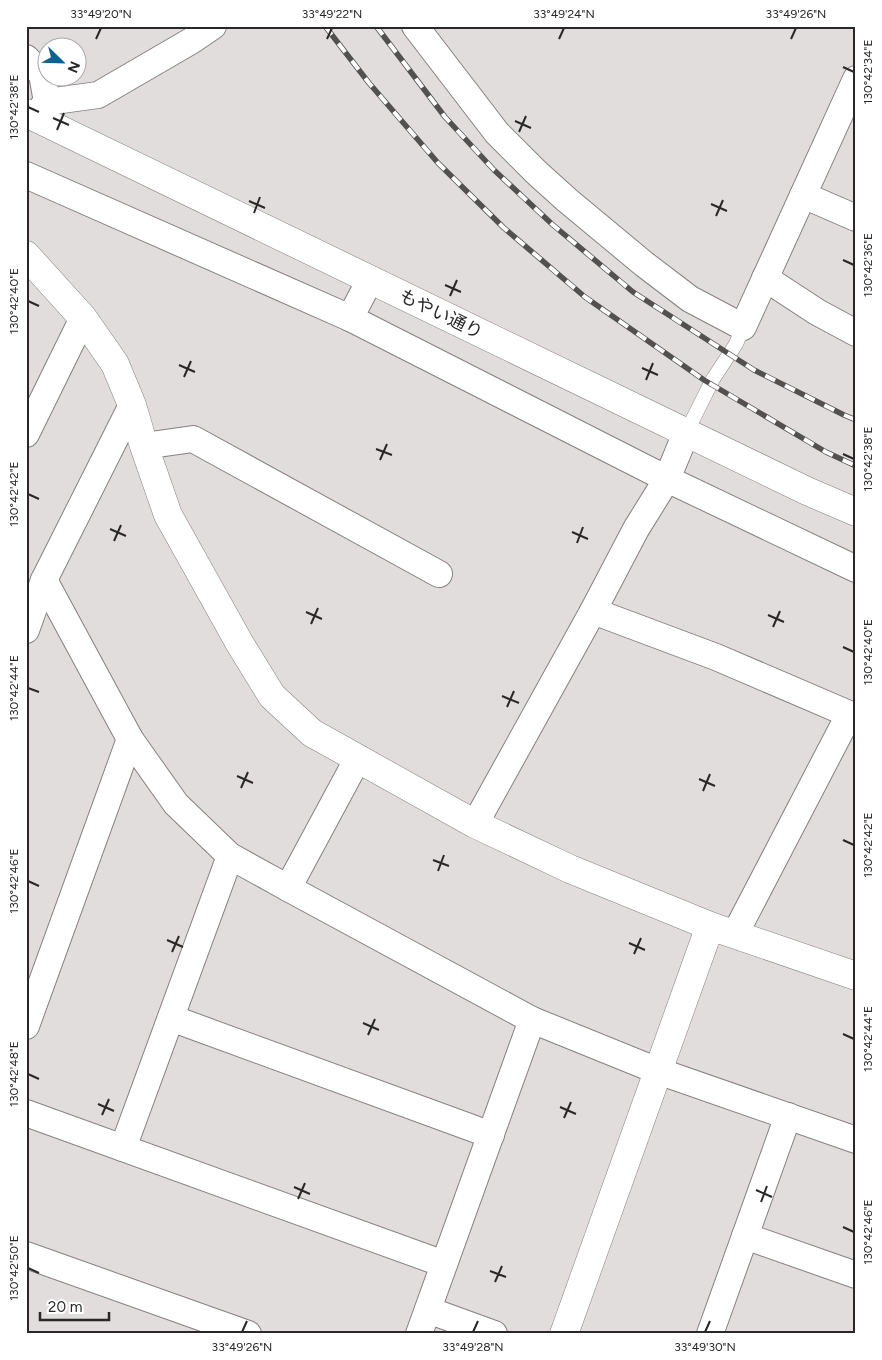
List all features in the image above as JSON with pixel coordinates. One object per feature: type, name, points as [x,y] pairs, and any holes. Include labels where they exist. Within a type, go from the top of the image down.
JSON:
[{"type":"street","points":[[26,58],[42,74],[33,116],[98,95],[184,34],[213,26]]},
{"type":"street","points":[[415,26],[497,133],[537,173],[644,264],[690,299],[743,328],[856,79]]},
{"type":"street","name":"もやい通り","points":[[33,116],[686,433],[807,491],[856,512]]},
{"type":"street","points":[[26,175],[350,318],[667,479],[856,569]]},
{"type":"street","points":[[803,195],[856,218]]},
{"type":"street","points":[[26,255],[83,318],[115,364],[132,405],[168,515],[240,644],[272,696],[312,733],[475,824],[570,869],[722,930],[856,976]]},
{"type":"street","points":[[765,278],[816,312],[856,333]]},
{"type":"street","points":[[350,318],[370,280]]},
{"type":"street","points":[[26,434],[83,318]]},
{"type":"street","points":[[26,630],[44,580],[132,405]]},
{"type":"street","points":[[475,824],[636,529],[667,479],[686,433]]},
{"type":"street","points":[[144,446],[193,439],[439,574]]},
{"type":"street","points":[[44,580],[130,738],[176,804],[230,856],[532,1020],[658,1072],[856,1140]]},
{"type":"street","points":[[564,1334],[658,1072],[722,930],[853,716],[716,656],[593,610]]},
{"type":"street","points":[[26,1026],[130,738]]},
{"type":"street","points":[[288,888],[358,758]]},
{"type":"street","points":[[123,1148],[230,856]]},
{"type":"street","points":[[171,1018],[491,1135]]},
{"type":"street","points":[[419,1334],[532,1020]]},
{"type":"street","points":[[26,1113],[444,1264]]},
{"type":"street","points":[[710,1334],[788,1116]]},
{"type":"street","points":[[745,1236],[856,1276]]},
{"type":"street","points":[[26,1255],[248,1334]]},
{"type":"street","points":[[428,1310],[494,1334]]},
{"type":"lane","points":[[686,433],[713,379],[736,344],[743,328]]},
{"type":"railway","points":[[325,26],[369,83],[438,163],[504,228],[585,297],[704,380],[826,452],[856,466]]},
{"type":"railway","points":[[376,26],[445,117],[494,170],[553,225],[633,292],[754,370],[856,420]]}]
